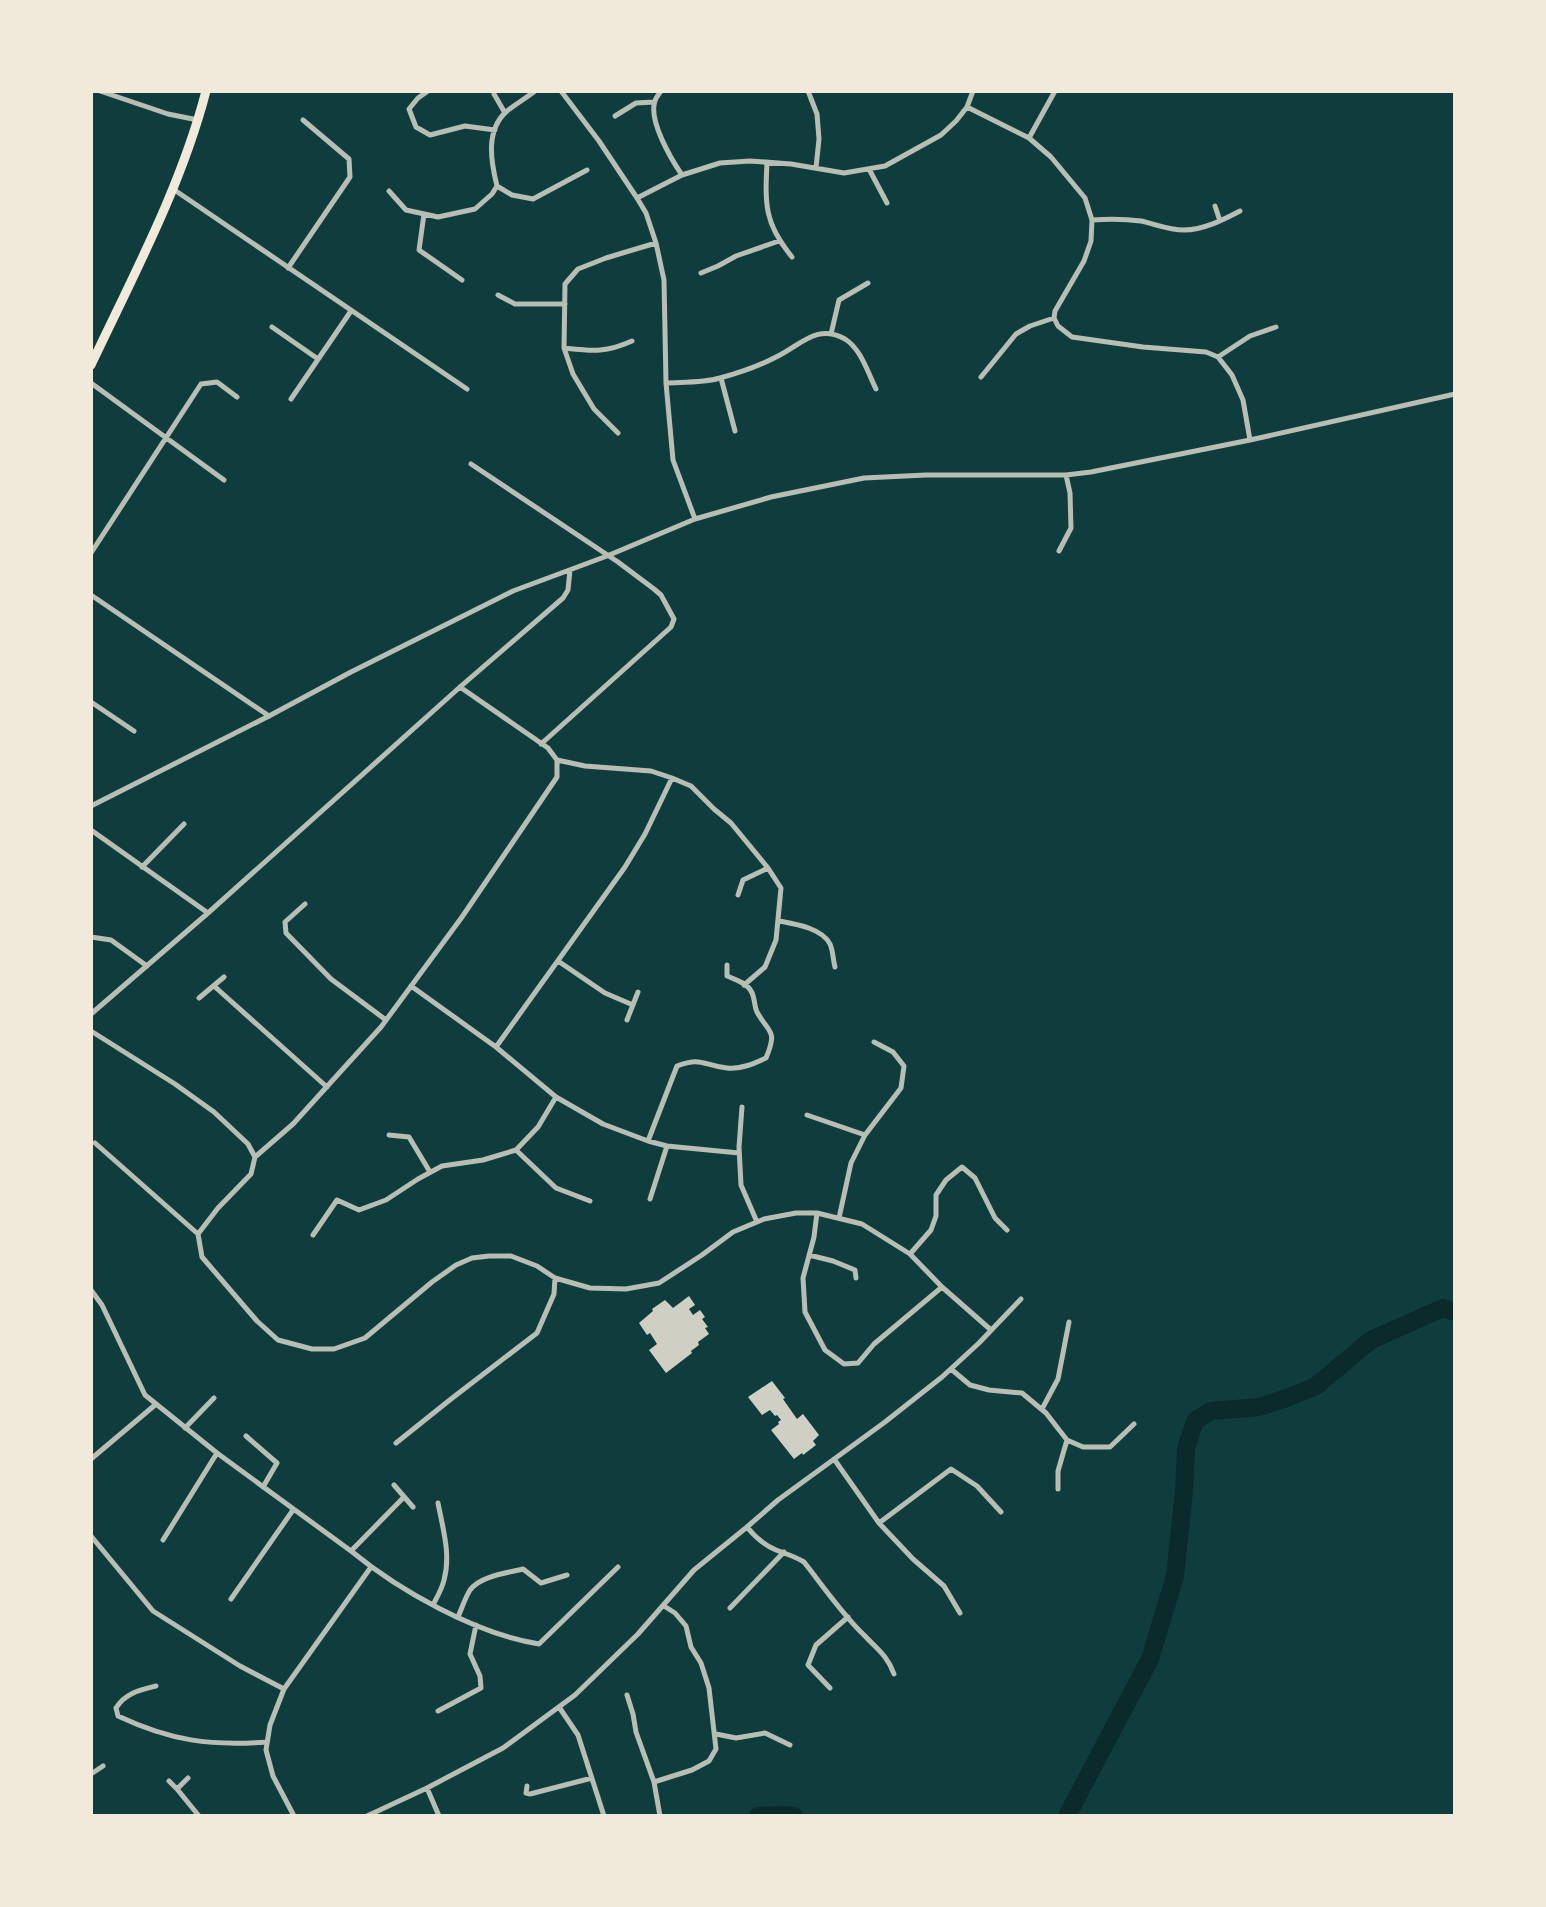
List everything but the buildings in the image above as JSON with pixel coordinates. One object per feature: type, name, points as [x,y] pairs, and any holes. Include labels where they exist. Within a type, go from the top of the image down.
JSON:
[{"type":"main road","points":[[91,365],[173,189],[206,91]]},
{"type":"street","points":[[100,91],[169,114],[198,120]]},
{"type":"street","points":[[428,91],[409,109],[416,127],[430,135],[465,126],[495,130]]},
{"type":"street","points":[[389,191],[405,210],[438,217],[475,209],[497,186],[492,163],[492,134],[505,113],[535,91]]},
{"type":"street","points":[[561,91],[599,141],[646,213],[656,243],[664,280],[666,383],[673,460],[695,519]]},
{"type":"street","points":[[661,91],[654,102],[657,125],[667,153],[682,175]]},
{"type":"street","points":[[808,91],[817,114],[819,139],[816,168]]},
{"type":"street","points":[[636,198],[682,175],[720,163],[767,162],[844,173],[885,166],[941,135],[967,107],[973,91]]},
{"type":"street","points":[[1029,138],[1055,91]]},
{"type":"street","points":[[494,94],[505,113]]},
{"type":"street","points":[[615,116],[636,103],[654,102]]},
{"type":"street","points":[[967,107],[1029,138],[1051,157],[1085,198],[1092,220],[1088,252],[1055,312],[1054,318],[1058,326],[1072,337],[1206,352],[1217,357],[1232,375],[1243,400],[1250,440]]},
{"type":"street","points":[[288,268],[350,177],[349,159],[303,120]]},
{"type":"street","points":[[767,162],[765,194],[768,218],[779,241],[792,257]]},
{"type":"street","points":[[869,169],[887,203]]},
{"type":"street","points":[[497,186],[512,195],[533,199],[587,170]]},
{"type":"street","points":[[173,189],[467,388]]},
{"type":"street","points":[[1214,206],[1220,221]]},
{"type":"street","points":[[1092,220],[1138,221],[1185,230],[1220,221],[1240,211]]},
{"type":"street","points":[[424,214],[419,250],[462,280]]},
{"type":"street","points":[[701,273],[736,256],[779,241]]},
{"type":"street","points":[[618,433],[594,409],[573,374],[564,348],[565,284],[578,269],[656,243]]},
{"type":"street","points":[[831,334],[839,300],[868,283]]},
{"type":"street","points":[[498,295],[514,304],[565,304]]},
{"type":"street","points":[[291,400],[351,311]]},
{"type":"street","points":[[981,377],[1016,334],[1054,318]]},
{"type":"street","points":[[272,327],[318,359]]},
{"type":"street","points":[[1217,357],[1251,336],[1276,327]]},
{"type":"street","points":[[666,383],[721,378],[778,356],[804,339],[814,335],[831,334],[855,346],[876,389]]},
{"type":"street","points":[[564,348],[613,350],[632,341]]},
{"type":"street","points":[[721,378],[735,431]]},
{"type":"street","points":[[91,553],[201,384],[217,382],[237,397]]},
{"type":"street","points":[[91,383],[224,480]]},
{"type":"street","points":[[91,806],[513,591],[695,519],[771,497],[864,478],[1066,475],[1091,472],[1455,394]]},
{"type":"street","points":[[471,464],[659,592],[673,617],[671,627],[541,744]]},
{"type":"street","points":[[1059,551],[1071,528],[1070,493],[1066,475]]},
{"type":"street","points":[[91,1014],[208,914],[563,598],[568,590],[570,570]]},
{"type":"street","points":[[91,595],[269,716]]},
{"type":"street","points":[[198,1234],[218,1208],[251,1174],[256,1157],[293,1124],[386,1020],[463,917],[557,777],[557,760],[548,748],[460,687]]},
{"type":"street","points":[[91,702],[134,731]]},
{"type":"street","points":[[557,760],[585,766],[651,771],[672,778],[691,786],[731,823],[768,868],[780,888],[776,940],[765,967],[744,985]]},
{"type":"street","points":[[496,1047],[625,867],[645,834],[672,778]]},
{"type":"street","points":[[142,867],[184,824]]},
{"type":"street","points":[[91,830],[208,914]]},
{"type":"street","points":[[738,895],[743,880],[768,868]]},
{"type":"street","points":[[305,904],[285,922],[286,933],[331,979],[386,1020]]},
{"type":"street","points":[[779,921],[816,931],[830,943],[835,967]]},
{"type":"street","points":[[91,937],[111,940],[146,966]]},
{"type":"street","points":[[558,961],[605,993],[633,1005]]},
{"type":"street","points":[[648,1142],[677,1066],[692,1060],[730,1069],[766,1058],[772,1044],[770,1029],[758,1013],[751,990],[727,976],[727,965]]},
{"type":"street","points":[[199,998],[225,978]]},
{"type":"street","points":[[214,986],[327,1087]]},
{"type":"street","points":[[411,986],[496,1047],[556,1097],[603,1124],[648,1142],[695,1150],[739,1153]]},
{"type":"street","points":[[627,1020],[638,992]]},
{"type":"street","points":[[91,1031],[175,1083],[214,1112],[248,1144],[256,1157]]},
{"type":"street","points":[[839,1218],[850,1163],[865,1135],[901,1088],[904,1066],[893,1052],[874,1042]]},
{"type":"street","points":[[313,1236],[337,1200],[359,1210],[386,1200],[442,1166],[483,1160],[516,1150],[538,1127],[556,1097]]},
{"type":"street","points":[[743,1107],[739,1153],[741,1185],[757,1222]]},
{"type":"street","points":[[807,1115],[865,1135]]},
{"type":"street","points":[[389,1135],[409,1136],[430,1172]]},
{"type":"street","points":[[95,1143],[198,1234],[202,1257],[257,1321],[278,1340],[312,1349],[334,1349],[365,1338],[432,1282],[456,1265],[472,1258],[511,1256],[537,1266],[555,1278],[590,1288],[626,1289],[659,1283],[733,1232],[757,1222],[796,1213],[817,1213],[862,1224],[910,1254],[942,1287],[991,1330]]},
{"type":"street","points":[[650,1199],[667,1146]]},
{"type":"street","points":[[516,1150],[555,1188],[590,1201]]},
{"type":"street","points":[[910,1254],[931,1230],[936,1216],[936,1195],[946,1180],[962,1167],[975,1178],[995,1218],[1007,1230]]},
{"type":"street","points":[[817,1213],[814,1237],[803,1278],[805,1312],[825,1350],[844,1364],[858,1363],[874,1344],[942,1287]]},
{"type":"street","points":[[809,1255],[855,1270],[856,1278]]},
{"type":"street","points":[[396,1443],[537,1333],[554,1294],[555,1278]]},
{"type":"street","points":[[91,1290],[102,1305],[145,1395],[155,1405],[293,1510],[412,1594],[476,1625],[539,1644],[618,1567]]},
{"type":"street","points":[[367,1816],[503,1748],[575,1695],[664,1606],[694,1570],[778,1500],[885,1422],[951,1368],[1021,1299]]},
{"type":"street","points":[[1042,1409],[1058,1379],[1069,1322]]},
{"type":"street","points":[[951,1368],[970,1385],[1022,1393],[1042,1409],[1067,1440],[1083,1447],[1110,1447],[1134,1424]]},
{"type":"street","points":[[185,1428],[214,1398]]},
{"type":"street","points":[[91,1458],[155,1405]]},
{"type":"street","points":[[246,1436],[277,1463],[263,1487]]},
{"type":"street","points":[[1058,1489],[1058,1471],[1067,1440]]},
{"type":"street","points":[[163,1540],[217,1453]]},
{"type":"street","points":[[834,1460],[878,1521],[912,1559],[944,1586],[960,1613]]},
{"type":"street","points":[[878,1521],[950,1469],[977,1486],[1001,1512]]},
{"type":"street","points":[[394,1485],[413,1507]]},
{"type":"street","points":[[351,1551],[404,1497]]},
{"type":"street","points":[[433,1605],[444,1583],[447,1562],[438,1503]]},
{"type":"street","points":[[231,1600],[293,1510]]},
{"type":"street","points":[[747,1527],[775,1550],[793,1555],[804,1562],[864,1636],[878,1647],[894,1674]]},
{"type":"street","points":[[91,1536],[153,1611],[220,1654],[284,1689]]},
{"type":"street","points":[[730,1608],[784,1552]]},
{"type":"street","points":[[294,1816],[272,1776],[266,1750],[270,1725],[284,1689],[371,1567]]},
{"type":"street","points":[[458,1617],[471,1588],[488,1578],[523,1569],[541,1583],[567,1575]]},
{"type":"street","points":[[654,1782],[692,1770],[709,1761],[716,1749],[709,1688],[701,1663],[691,1647],[685,1626],[675,1613],[664,1606]]},
{"type":"street","points":[[830,1688],[808,1665],[816,1645],[848,1617]]},
{"type":"street","points":[[438,1711],[481,1688],[480,1676],[470,1654],[476,1625]]},
{"type":"street","points":[[156,1686],[137,1691],[120,1701],[116,1708],[118,1716],[145,1728],[198,1742],[267,1742]]},
{"type":"street","points":[[627,1695],[639,1745],[654,1782],[660,1816]]},
{"type":"street","points":[[559,1707],[578,1735],[604,1816]]},
{"type":"street","points":[[716,1734],[736,1738],[765,1733],[790,1745]]},
{"type":"street","points":[[91,1774],[103,1766]]},
{"type":"street","points":[[177,1789],[188,1778]]},
{"type":"street","points":[[527,1786],[526,1793],[530,1794],[592,1778]]},
{"type":"street","points":[[169,1781],[199,1816]]},
{"type":"street","points":[[427,1788],[439,1816]]},
{"type":"waterway","points":[[1067,1816],[1150,1659],[1175,1576],[1186,1448],[1195,1421],[1211,1411],[1259,1407],[1316,1386],[1371,1340],[1443,1308],[1455,1312]]},
{"type":"waterway","points":[[758,1816],[794,1816]]}]
